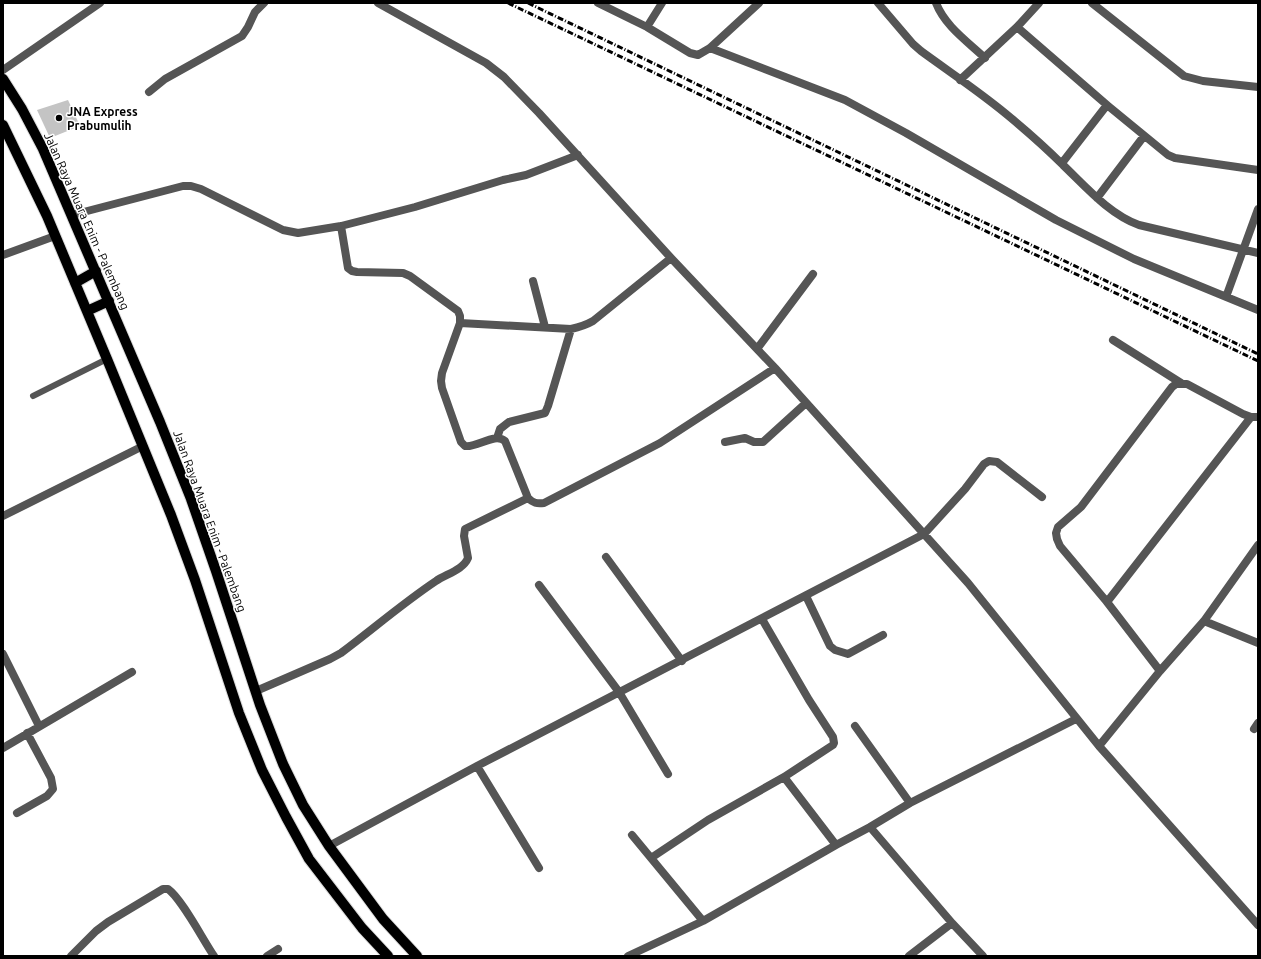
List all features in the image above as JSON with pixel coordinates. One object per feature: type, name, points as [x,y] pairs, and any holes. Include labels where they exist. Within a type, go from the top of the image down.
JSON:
[{"type":"main road","name":"Jalan Raya Muara Enim - Palembang","points":[[3,79],[22,109],[43,149],[160,422],[191,499],[256,691],[283,764],[303,805],[329,846],[383,919],[417,956]]},
{"type":"main road","points":[[3,126],[27,173],[55,236],[171,515],[197,587],[239,713],[262,770],[310,859],[362,928],[388,956]]},
{"type":"main road","points":[[75,283],[96,271]]},
{"type":"main road","points":[[87,311],[109,301]]},
{"type":"street","points":[[3,70],[100,3]]},
{"type":"street","points":[[149,92],[165,79],[242,36],[255,12],[264,3]]},
{"type":"street","points":[[378,3],[486,63],[504,77],[539,113],[775,368],[924,534],[968,584],[1099,746],[1258,925]]},
{"type":"street","points":[[598,3],[647,27],[690,54],[698,55],[710,48],[759,3]]},
{"type":"street","points":[[647,27],[662,3]]},
{"type":"street","points":[[878,3],[913,44],[1011,118],[1062,163],[1097,198],[1122,217],[1139,225],[1258,253]]},
{"type":"street","points":[[936,3],[939,10],[952,28],[985,58]]},
{"type":"street","points":[[960,80],[1017,27],[1039,3]]},
{"type":"street","points":[[1092,3],[1184,76],[1203,82],[1258,87]]},
{"type":"street","points":[[1017,27],[1107,105],[1168,155],[1175,158],[1258,170]]},
{"type":"street","points":[[710,48],[845,100],[906,133],[1056,220],[1134,259],[1258,310]]},
{"type":"street","points":[[1062,163],[1107,105]]},
{"type":"street","points":[[1097,198],[1144,136]]},
{"type":"street","points":[[72,215],[183,186],[191,186],[201,189],[290,232],[298,233],[341,226],[415,207],[503,180],[526,175],[578,155]]},
{"type":"street","points":[[1226,297],[1258,209]]},
{"type":"street","points":[[341,226],[348,268],[352,271],[403,273],[410,276],[458,311],[460,322],[442,373],[441,381],[442,388],[461,442],[465,446],[470,447],[497,438],[502,438],[505,441],[528,498],[532,502],[538,504],[544,503],[672,436],[775,368]]},
{"type":"street","points":[[3,255],[55,236]]},
{"type":"street","points":[[460,322],[571,329],[585,325],[593,321],[672,258]]},
{"type":"street","points":[[757,349],[813,274]]},
{"type":"street","points":[[533,281],[545,327]]},
{"type":"street","points":[[497,438],[500,429],[508,422],[545,413],[571,329]]},
{"type":"street","points":[[1107,602],[1254,417],[1187,384],[1181,383],[1113,340]]},
{"type":"street","points":[[1160,671],[1107,602],[1060,546],[1056,533],[1058,527],[1081,507],[1172,387],[1181,383]]},
{"type":"street","points":[[725,442],[746,438],[754,442],[763,442],[806,403]]},
{"type":"street","points":[[3,516],[143,446]]},
{"type":"street","points":[[329,846],[477,766],[682,661],[924,534],[965,489],[984,464],[989,461],[997,462],[1042,497]]},
{"type":"street","points":[[256,691],[341,653],[409,599],[463,565],[468,558],[464,536],[465,529],[528,498]]},
{"type":"street","points":[[1099,746],[1160,671],[1204,621],[1258,545]]},
{"type":"street","points":[[606,557],[682,661]]},
{"type":"street","points":[[539,585],[619,692],[668,774]]},
{"type":"street","points":[[806,596],[830,646],[835,650],[848,654],[883,635]]},
{"type":"street","points":[[651,858],[708,820],[784,777],[833,745],[834,741],[762,619]]},
{"type":"street","points":[[1204,621],[1258,643]]},
{"type":"street","points":[[3,654],[39,726]]},
{"type":"street","points":[[3,748],[132,672]]},
{"type":"street","points":[[628,956],[703,921],[910,803],[1076,719]]},
{"type":"street","points":[[855,726],[910,803]]},
{"type":"street","points":[[17,813],[47,796],[53,789],[51,778],[27,733]]},
{"type":"street","points":[[477,766],[539,868]]},
{"type":"street","points":[[784,777],[836,845]]},
{"type":"street","points":[[870,827],[952,923],[983,956]]},
{"type":"street","points":[[632,835],[703,921]]},
{"type":"street","points":[[71,956],[87,939],[108,922],[163,889],[168,889],[172,892],[214,956]]},
{"type":"street","points":[[908,956],[952,923]]},
{"type":"street","points":[[266,956],[278,949]]},
{"type":"lane","points":[[33,396],[107,358]]},
{"type":"building","name":"JNA Express Prabumulih","points":[[68,100],[80,126],[50,138],[37,110]]},
{"type":"railway","points":[[508,3],[1258,361]]},
{"type":"railway","points":[[528,3],[1258,354]]},
{"type":"place","name":"JNA Express Prabumulih","points":[[59,118]]}]
